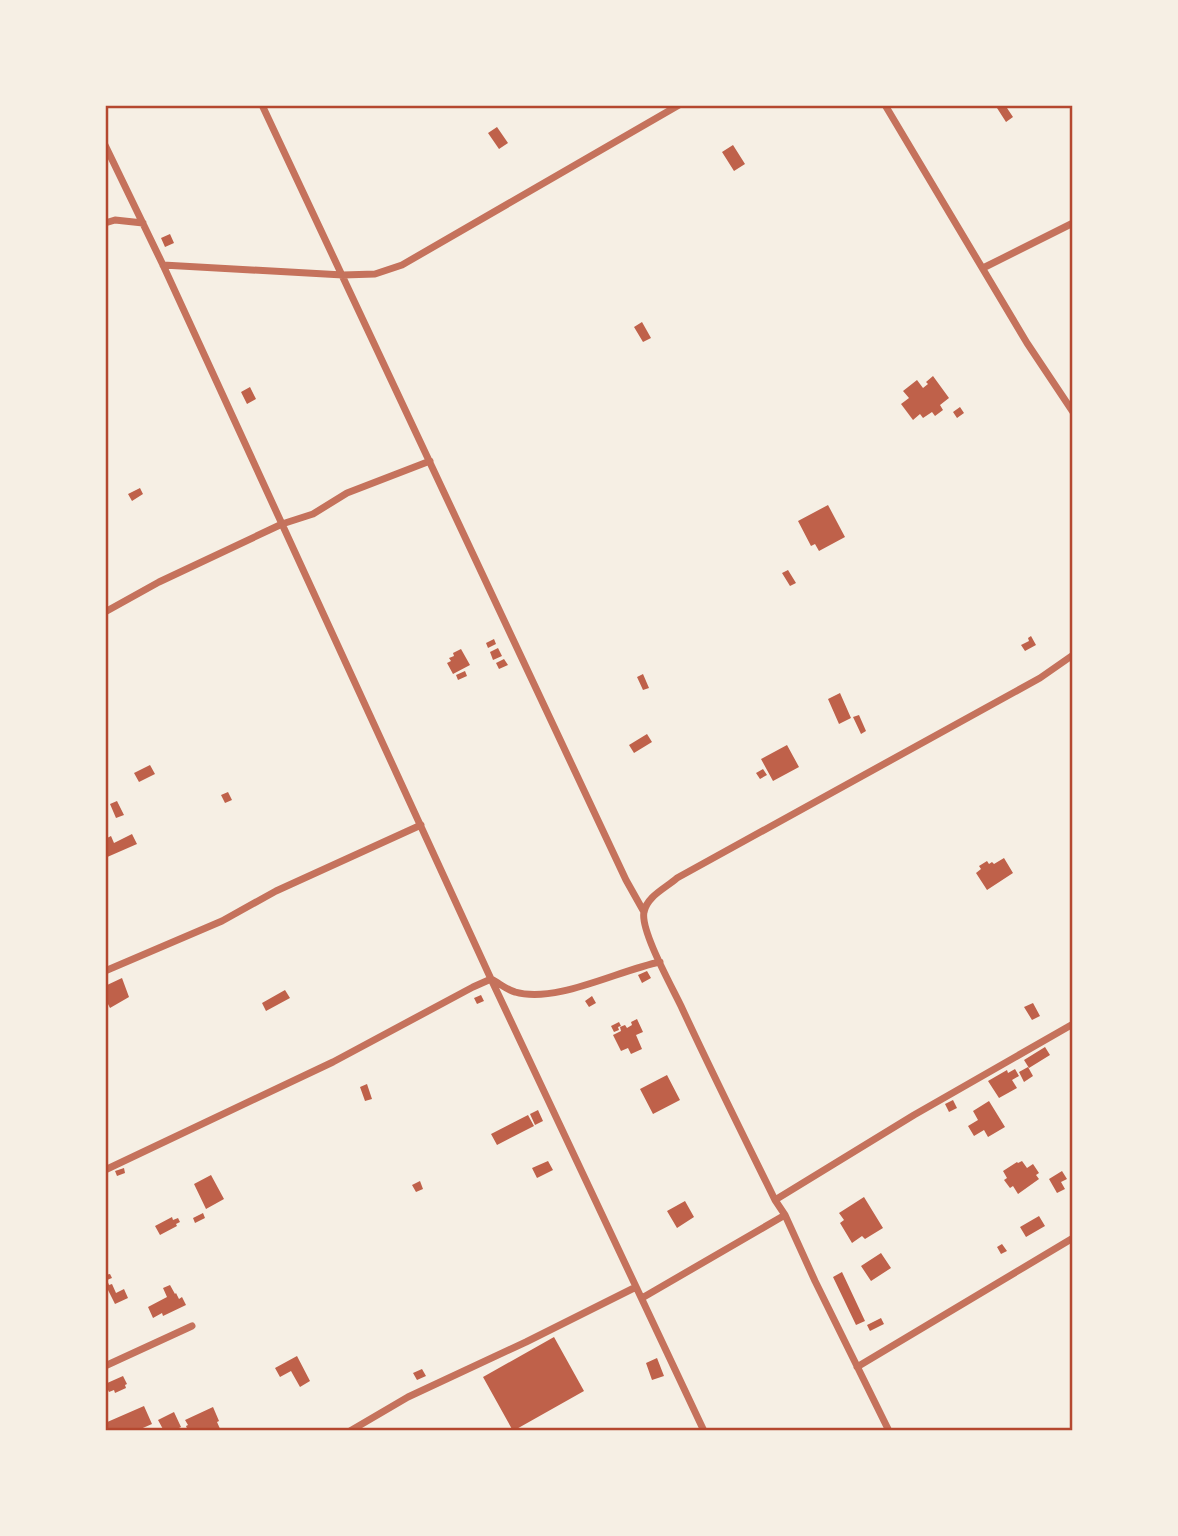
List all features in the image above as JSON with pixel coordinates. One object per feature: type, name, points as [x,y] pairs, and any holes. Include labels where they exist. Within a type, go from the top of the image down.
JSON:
[{"type":"street","points":[[262,105],[626,880],[644,912],[647,931],[660,962],[889,1431]]},
{"type":"street","points":[[163,265],[343,275],[375,274],[402,265],[679,105]]},
{"type":"street","points":[[885,105],[1027,343],[1073,412]]},
{"type":"street","points":[[105,145],[163,265],[491,979],[704,1431]]},
{"type":"street","points":[[105,223],[115,220],[143,223]]},
{"type":"street","points":[[983,268],[1073,223]]},
{"type":"street","points":[[105,612],[159,582],[282,524],[313,514],[347,493],[430,461]]},
{"type":"street","points":[[644,912],[652,897],[677,878],[1041,678],[1073,655]]},
{"type":"street","points":[[105,971],[222,921],[276,891],[421,825]]},
{"type":"street","points":[[491,979],[515,992],[553,993],[660,962]]},
{"type":"street","points":[[105,1170],[333,1062],[491,979]]},
{"type":"street","points":[[775,1199],[1073,1024]]},
{"type":"street","points":[[642,1298],[785,1216]]},
{"type":"street","points":[[857,1367],[1073,1238]]},
{"type":"street","points":[[349,1431],[408,1397],[636,1287]]},
{"type":"street","points":[[105,1366],[191,1326]]},
{"type":"building","points":[[1005,105],[1013,117],[1006,122],[997,108]]},
{"type":"building","points":[[497,127],[508,143],[499,149],[488,133]]},
{"type":"building","points":[[733,145],[745,164],[734,171],[722,152]]},
{"type":"building","points":[[170,234],[174,243],[165,247],[161,238]]},
{"type":"building","points":[[642,322],[651,338],[643,342],[634,327]]},
{"type":"building","points":[[933,376],[949,398],[940,405],[943,410],[935,416],[932,412],[923,418],[920,414],[913,420],[901,404],[909,398],[903,391],[917,380],[923,388]]},
{"type":"building","points":[[250,387],[256,399],[247,404],[241,392]]},
{"type":"building","points":[[960,407],[964,413],[957,418],[953,412]]},
{"type":"building","points":[[140,488],[143,494],[132,501],[128,494]]},
{"type":"building","points":[[828,505],[845,537],[819,551],[815,544],[811,546],[798,521]]},
{"type":"building","points":[[788,570],[796,583],[790,586],[782,573]]},
{"type":"building","points":[[1031,636],[1036,645],[1025,651],[1021,645],[1029,641]]},
{"type":"building","points":[[494,639],[496,644],[488,648],[486,643]]},
{"type":"building","points":[[498,648],[502,656],[493,660],[490,652]]},
{"type":"building","points":[[461,649],[470,665],[453,674],[447,663],[451,661],[449,658],[454,656],[453,653]]},
{"type":"building","points":[[504,659],[508,665],[499,669],[496,663]]},
{"type":"building","points":[[465,671],[467,676],[458,680],[456,675]]},
{"type":"building","points":[[643,674],[649,688],[643,690],[637,677]]},
{"type":"building","points":[[840,693],[851,718],[839,724],[828,699]]},
{"type":"building","points":[[859,715],[866,731],[861,734],[853,717]]},
{"type":"building","points":[[647,734],[652,742],[634,753],[629,745]]},
{"type":"building","points":[[787,745],[799,767],[773,781],[761,759]]},
{"type":"building","points":[[150,765],[155,774],[139,782],[134,773]]},
{"type":"building","points":[[763,769],[767,775],[760,779],[756,773]]},
{"type":"building","points":[[228,792],[232,800],[225,803],[221,795]]},
{"type":"building","points":[[117,801],[124,815],[116,818],[110,804]]},
{"type":"building","points":[[132,834],[137,844],[105,858],[105,839],[111,836],[114,843]]},
{"type":"building","points":[[1004,858],[1013,873],[987,890],[976,873],[981,869],[979,866],[987,861],[994,864]]},
{"type":"building","points":[[647,971],[651,978],[642,983],[638,975]]},
{"type":"building","points":[[122,978],[129,997],[110,1008],[105,998],[105,986]]},
{"type":"building","points":[[285,990],[290,998],[266,1011],[262,1003]]},
{"type":"building","points":[[481,995],[484,1001],[477,1004],[474,998]]},
{"type":"building","points":[[592,996],[596,1003],[589,1007],[585,1001]]},
{"type":"building","points":[[1033,1003],[1040,1016],[1032,1020],[1024,1007]]},
{"type":"building","points":[[637,1019],[643,1032],[636,1035],[642,1049],[631,1054],[628,1048],[621,1051],[613,1035],[621,1031],[620,1027],[625,1025],[627,1028]]},
{"type":"building","points":[[619,1022],[619,1030],[614,1032],[611,1026]]},
{"type":"building","points":[[1045,1047],[1050,1055],[1029,1068],[1024,1060]]},
{"type":"building","points":[[1028,1067],[1033,1076],[1024,1082],[1019,1072]]},
{"type":"building","points":[[1015,1069],[1019,1076],[1012,1080],[1017,1088],[999,1098],[988,1081],[1007,1070],[1008,1073]]},
{"type":"building","points":[[667,1075],[680,1100],[653,1114],[640,1089]]},
{"type":"building","points":[[367,1084],[372,1099],[365,1101],[360,1087]]},
{"type":"building","points":[[953,1100],[957,1108],[949,1112],[945,1104]]},
{"type":"building","points":[[989,1101],[1005,1127],[988,1137],[984,1130],[974,1136],[968,1126],[978,1120],[973,1111]]},
{"type":"building","points":[[538,1110],[543,1121],[535,1125],[530,1114]]},
{"type":"building","points":[[528,1115],[534,1126],[497,1145],[491,1134]]},
{"type":"building","points":[[548,1161],[553,1170],[537,1178],[532,1168]]},
{"type":"building","points":[[1022,1161],[1027,1168],[1033,1164],[1039,1173],[1036,1175],[1039,1179],[1018,1194],[1013,1186],[1010,1188],[1004,1180],[1007,1178],[1003,1171]]},
{"type":"building","points":[[124,1168],[125,1173],[117,1176],[115,1171]]},
{"type":"building","points":[[1062,1171],[1067,1179],[1061,1182],[1065,1189],[1057,1193],[1049,1179]]},
{"type":"building","points":[[211,1175],[224,1199],[206,1209],[194,1184]]},
{"type":"building","points":[[420,1181],[423,1189],[416,1192],[412,1185]]},
{"type":"building","points":[[864,1197],[883,1228],[852,1243],[840,1223],[844,1220],[839,1213]]},
{"type":"building","points":[[685,1201],[694,1217],[677,1228],[667,1211]]},
{"type":"building","points":[[203,1213],[205,1218],[195,1223],[193,1218]]},
{"type":"building","points":[[1039,1216],[1045,1226],[1026,1237],[1020,1227]]},
{"type":"building","points":[[172,1217],[173,1220],[178,1218],[180,1222],[160,1235],[155,1226]]},
{"type":"building","points":[[1002,1244],[1007,1251],[1001,1254],[997,1247]]},
{"type":"building","points":[[881,1253],[891,1268],[871,1281],[861,1266]]},
{"type":"building","points":[[842,1272],[865,1321],[856,1325],[833,1277]]},
{"type":"building","points":[[110,1274],[112,1278],[107,1280],[109,1285],[112,1284],[116,1293],[124,1289],[128,1298],[115,1304],[105,1284],[105,1275]]},
{"type":"building","points":[[170,1285],[186,1305],[153,1318],[148,1307],[167,1297],[163,1288]]},
{"type":"building","points":[[881,1318],[884,1324],[870,1331],[867,1325]]},
{"type":"building","points":[[554,1337],[584,1391],[513,1431],[483,1377]]},
{"type":"building","points":[[297,1356],[310,1381],[300,1387],[291,1371],[280,1377],[275,1368]]},
{"type":"building","points":[[657,1358],[664,1376],[652,1380],[646,1363]]},
{"type":"building","points":[[422,1369],[426,1376],[417,1380],[413,1373]]},
{"type":"building","points":[[123,1376],[126,1388],[115,1393],[114,1390],[109,1392],[105,1384]]},
{"type":"building","points":[[144,1406],[152,1424],[136,1431],[105,1431],[105,1423]]},
{"type":"building","points":[[213,1407],[221,1431],[188,1431],[185,1420]]},
{"type":"building","points":[[174,1412],[181,1427],[164,1431],[158,1420]]}]
